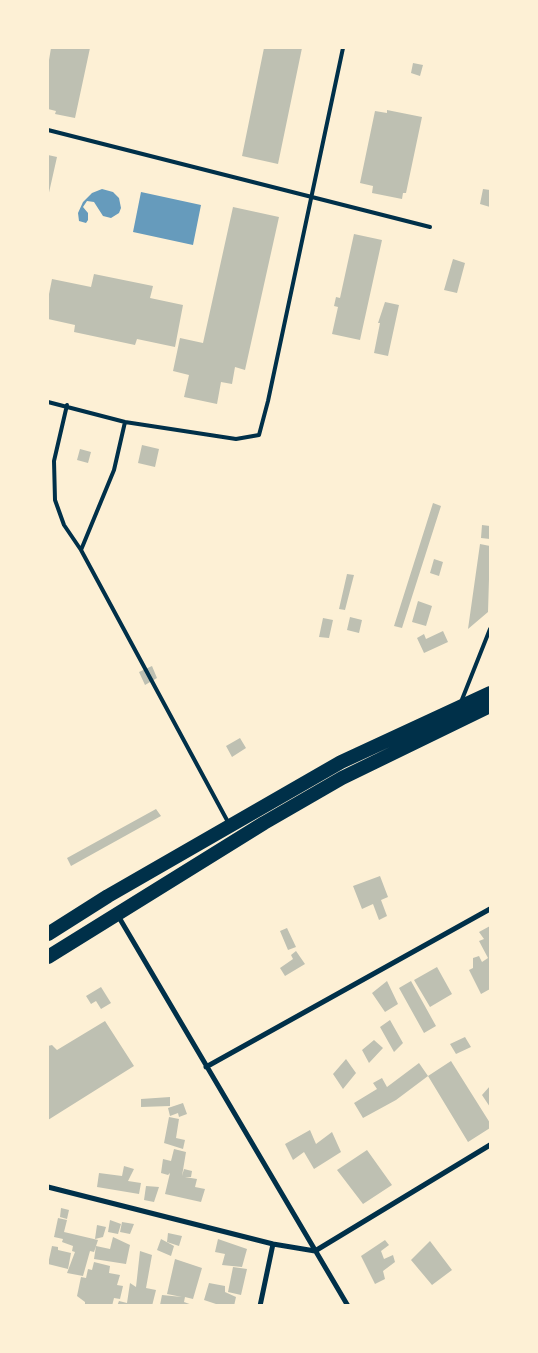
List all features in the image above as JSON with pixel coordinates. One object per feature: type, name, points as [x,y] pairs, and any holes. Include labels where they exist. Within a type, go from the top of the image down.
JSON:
[{"type":"highway","points":[[48,934],[230,825],[341,762],[490,693]]},
{"type":"highway","points":[[48,957],[264,823],[342,778],[490,706]]},
{"type":"street","points":[[206,1067],[490,909]]},
{"type":"street","points":[[117,913],[348,1306]]},
{"type":"street","points":[[48,1189],[273,1244],[315,1251],[490,1145]]},
{"type":"street","points":[[260,1306],[273,1244]]},
{"type":"lane","points":[[48,402],[67,405],[125,422],[236,439],[259,435],[268,401],[343,48]]},
{"type":"lane","points":[[48,130],[430,227]]},
{"type":"lane","points":[[67,405],[54,461],[55,500],[64,525],[81,550],[230,825]]},
{"type":"lane","points":[[81,550],[114,470],[125,422]]},
{"type":"lane","points":[[459,706],[490,628]]},
{"type":"water","points":[[102,189],[113,192],[119,198],[121,208],[119,213],[111,218],[103,216],[94,202],[87,201],[83,207],[88,213],[88,220],[86,223],[79,221],[78,213],[83,202],[92,193]]},
{"type":"water","points":[[141,192],[201,205],[193,245],[133,232]]},
{"type":"building","points":[[51,48],[90,48],[75,118],[55,114],[56,111],[48,109],[48,66]]},
{"type":"building","points":[[264,48],[302,48],[278,164],[242,156]]},
{"type":"building","points":[[413,63],[423,65],[420,76],[411,73]]},
{"type":"building","points":[[387,110],[422,117],[406,193],[403,193],[402,199],[372,193],[373,186],[360,183],[375,111],[387,113]]},
{"type":"building","points":[[48,155],[57,157],[48,197]]},
{"type":"building","points":[[483,189],[490,190],[490,207],[480,204]]},
{"type":"building","points":[[233,207],[279,217],[245,370],[235,367],[232,384],[221,382],[217,404],[184,397],[189,375],[173,371],[180,338],[203,343]]},
{"type":"building","points":[[354,234],[382,240],[360,340],[332,334],[338,307],[334,306],[336,297],[340,298]]},
{"type":"building","points":[[453,259],[465,263],[457,293],[444,290]]},
{"type":"building","points":[[94,274],[153,286],[150,298],[183,305],[175,347],[137,339],[135,345],[74,332],[75,325],[48,319],[48,299],[52,279],[91,287]]},
{"type":"building","points":[[385,302],[399,305],[388,356],[374,353],[380,323],[378,323]]},
{"type":"building","points":[[142,445],[159,449],[155,467],[138,463]]},
{"type":"building","points":[[80,449],[91,452],[88,463],[77,460]]},
{"type":"building","points":[[433,503],[441,506],[402,628],[394,626]]},
{"type":"building","points":[[482,525],[490,526],[490,539],[481,538]]},
{"type":"building","points":[[480,544],[490,546],[488,612],[468,629]]},
{"type":"building","points":[[434,559],[443,562],[439,576],[430,573]]},
{"type":"building","points":[[347,574],[354,575],[345,610],[339,609]]},
{"type":"building","points":[[418,601],[432,606],[426,626],[412,622]]},
{"type":"building","points":[[350,617],[362,620],[359,633],[347,630]]},
{"type":"building","points":[[323,618],[333,620],[329,638],[319,637]]},
{"type":"building","points":[[443,631],[448,642],[424,653],[417,638],[424,634],[426,639]]},
{"type":"building","points":[[152,666],[157,678],[145,685],[139,672]]},
{"type":"building","points":[[240,738],[246,748],[232,757],[226,746]]},
{"type":"building","points":[[156,809],[161,816],[71,866],[67,858]]},
{"type":"building","points":[[380,876],[388,897],[381,900],[387,916],[379,920],[373,904],[362,909],[353,886]]},
{"type":"building","points":[[490,926],[490,989],[481,994],[469,970],[473,968],[473,958],[479,956],[482,962],[488,958],[479,941],[484,939],[479,932]]},
{"type":"building","points":[[287,928],[296,947],[288,950],[280,931]]},
{"type":"building","points":[[296,951],[305,964],[285,976],[280,968],[293,959],[291,955]]},
{"type":"building","points":[[437,967],[452,994],[430,1007],[414,980]]},
{"type":"building","points":[[387,981],[398,1004],[385,1012],[372,993]]},
{"type":"building","points":[[411,981],[436,1026],[424,1033],[399,988]]},
{"type":"building","points":[[101,987],[111,1003],[101,1009],[96,1001],[91,1004],[86,996]]},
{"type":"building","points":[[390,1020],[403,1043],[394,1052],[380,1027]]},
{"type":"building","points":[[105,1021],[134,1066],[48,1120],[48,1046],[52,1045],[57,1050]]},
{"type":"building","points":[[465,1037],[471,1047],[456,1054],[450,1044]]},
{"type":"building","points":[[374,1040],[383,1048],[369,1063],[362,1050]]},
{"type":"building","points":[[346,1059],[356,1073],[343,1089],[333,1074]]},
{"type":"building","points":[[451,1061],[490,1123],[490,1128],[468,1142],[428,1076]]},
{"type":"building","points":[[419,1063],[428,1076],[396,1100],[363,1118],[354,1103],[377,1089],[373,1083],[382,1078],[387,1087]]},
{"type":"building","points":[[490,1086],[490,1107],[482,1095]]},
{"type":"building","points":[[170,1097],[170,1106],[141,1107],[141,1099]]},
{"type":"building","points":[[183,1103],[187,1114],[179,1117],[178,1113],[170,1116],[168,1108]]},
{"type":"building","points":[[169,1117],[179,1119],[176,1138],[185,1140],[183,1149],[164,1143]]},
{"type":"building","points":[[310,1130],[316,1144],[332,1132],[341,1152],[314,1169],[304,1152],[293,1160],[285,1144]]},
{"type":"building","points":[[174,1149],[186,1152],[182,1176],[184,1169],[192,1171],[191,1177],[185,1177],[197,1179],[195,1187],[205,1189],[201,1202],[165,1194],[170,1173],[168,1175],[161,1173],[163,1159],[171,1161]]},
{"type":"building","points":[[367,1150],[392,1185],[363,1204],[337,1170]]},
{"type":"building","points":[[124,1166],[134,1169],[128,1181],[141,1183],[139,1194],[97,1187],[99,1173],[122,1176]]},
{"type":"building","points":[[146,1186],[159,1187],[154,1202],[144,1200]]},
{"type":"building","points":[[61,1208],[69,1210],[67,1219],[60,1217]]},
{"type":"building","points":[[58,1218],[67,1220],[64,1232],[98,1240],[94,1252],[90,1251],[83,1276],[67,1273],[75,1252],[72,1251],[73,1246],[62,1242],[63,1239],[54,1237]]},
{"type":"building","points":[[110,1220],[121,1224],[118,1234],[108,1232]]},
{"type":"building","points":[[122,1222],[134,1224],[130,1234],[120,1232]]},
{"type":"building","points":[[97,1225],[106,1227],[103,1237],[95,1239]]},
{"type":"building","points":[[168,1233],[182,1236],[179,1246],[167,1242]]},
{"type":"building","points":[[113,1237],[130,1245],[126,1264],[94,1259],[96,1246],[110,1249]]},
{"type":"building","points":[[161,1239],[174,1246],[171,1256],[157,1250]]},
{"type":"building","points":[[218,1239],[247,1249],[242,1267],[222,1265],[225,1254],[215,1252]]},
{"type":"building","points":[[385,1240],[389,1245],[381,1251],[384,1259],[393,1255],[395,1262],[383,1271],[385,1279],[375,1284],[361,1256]]},
{"type":"building","points":[[430,1241],[452,1270],[432,1285],[411,1260]]},
{"type":"building","points":[[52,1246],[58,1247],[58,1250],[71,1253],[68,1269],[48,1264]]},
{"type":"building","points":[[140,1251],[152,1255],[146,1288],[156,1290],[152,1306],[117,1306],[119,1301],[127,1303],[130,1283],[136,1287]]},
{"type":"building","points":[[175,1259],[202,1268],[193,1299],[185,1297],[184,1302],[195,1306],[160,1305],[162,1295],[182,1297],[167,1294]]},
{"type":"building","points":[[94,1262],[110,1266],[109,1273],[120,1275],[117,1285],[123,1286],[120,1299],[114,1298],[112,1306],[85,1306],[85,1302],[77,1296],[81,1277],[86,1278],[88,1269],[92,1270]]},
{"type":"building","points":[[233,1267],[247,1269],[241,1295],[228,1292]]},
{"type":"building","points":[[209,1283],[225,1286],[225,1292],[236,1297],[234,1306],[222,1306],[204,1300]]}]
